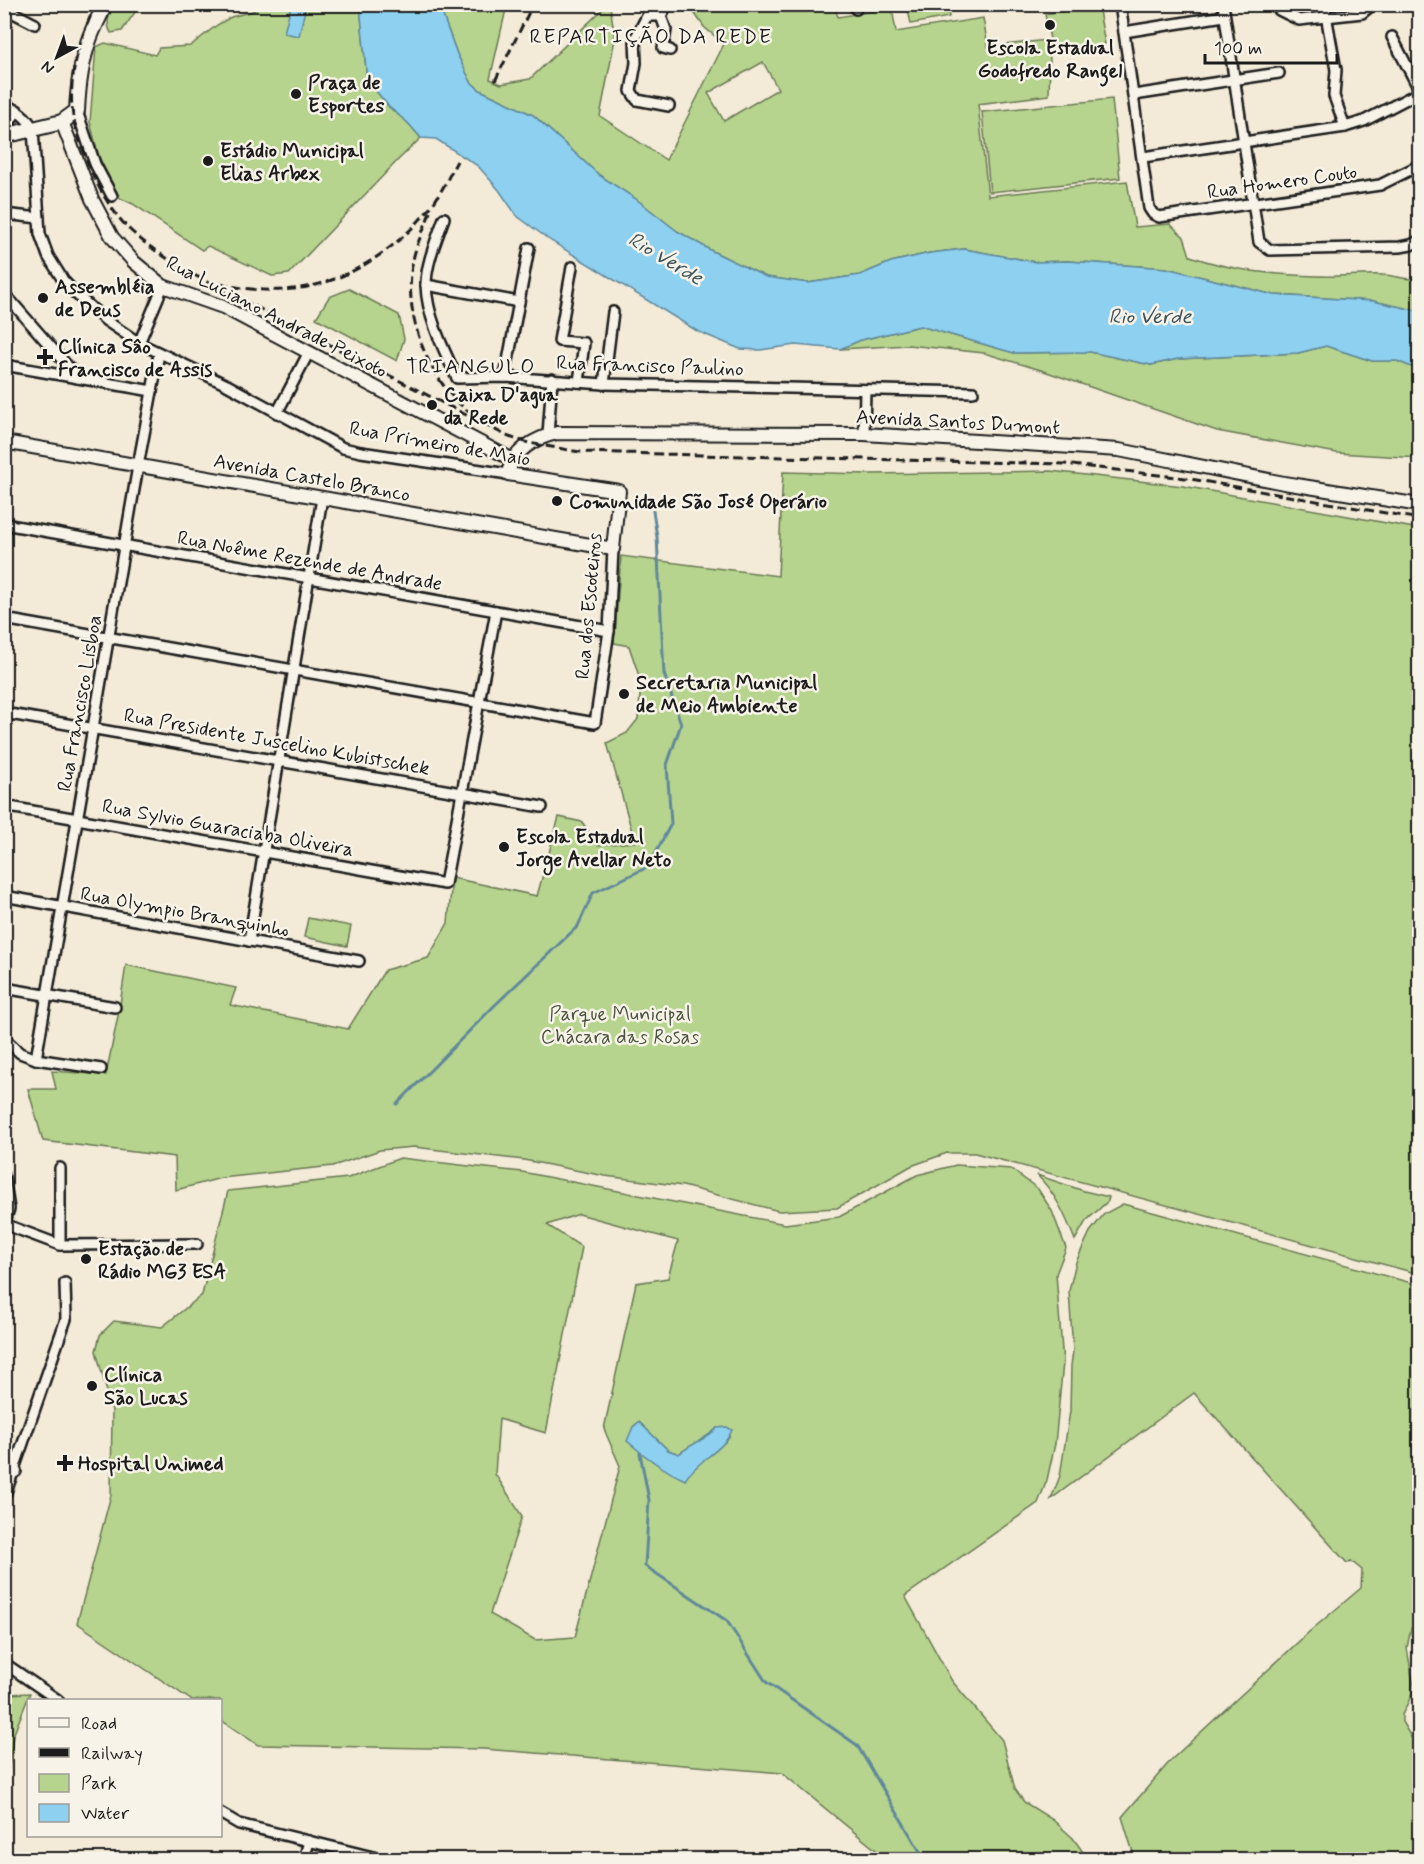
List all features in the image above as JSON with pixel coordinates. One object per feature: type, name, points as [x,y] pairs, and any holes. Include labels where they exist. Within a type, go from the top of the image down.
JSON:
[{"type":"main road","points":[[4,134],[62,122],[77,111],[77,93],[84,55],[89,38],[105,4]]},
{"type":"street","points":[[667,4],[661,16],[666,30],[663,48],[670,50]]},
{"type":"street","points":[[1120,4],[1143,157],[1345,127],[1364,121],[1419,92],[1392,37]]},
{"type":"street","points":[[1223,4],[1260,242],[1270,250],[1400,247],[1411,245],[1419,240]]},
{"type":"street","points":[[1324,4],[1336,70],[1334,96],[1345,127]]},
{"type":"street","points":[[1280,7],[1299,20],[1362,13],[1373,4]]},
{"type":"street","points":[[11,8],[35,24]]},
{"type":"street","points":[[661,16],[647,15],[635,39],[636,63],[631,90],[637,100],[669,106]]},
{"type":"street","points":[[1124,32],[1224,16]]},
{"type":"street","points":[[1134,95],[1279,73]]},
{"type":"street","points":[[4,104],[17,110],[29,121],[33,129]]},
{"type":"street","points":[[4,134],[17,110]]},
{"type":"street","points":[[77,111],[94,164],[112,196]]},
{"type":"street","name":"Rua Luciano Andrade Peixoto","points":[[62,122],[92,199],[112,237],[134,262],[163,286],[224,307],[513,460]]},
{"type":"street","name":"Rua Primeiro de Maio","points":[[33,129],[40,234],[48,256],[63,280],[105,320],[139,343],[227,385],[343,448],[619,491]]},
{"type":"street","name":"Rua Homero Couto","points":[[1143,157],[1149,208],[1159,217],[1380,185],[1419,165]]},
{"type":"street","points":[[4,214],[39,218]]},
{"type":"street","name":"Rua Francisco Paulino","points":[[444,218],[432,251],[426,285],[435,327],[457,378],[506,377],[604,384],[973,392]]},
{"type":"street","points":[[506,377],[529,248]]},
{"type":"street","points":[[572,267],[559,341],[584,343],[579,382]]},
{"type":"street","points":[[426,285],[519,302]]},
{"type":"street","points":[[139,343],[163,286]]},
{"type":"street","points":[[4,293],[78,378]]},
{"type":"street","points":[[604,384],[613,312]]},
{"type":"street","points":[[277,413],[309,352]]},
{"type":"street","name":"Rua Francisco Lisboa","points":[[36,1059],[159,354]]},
{"type":"street","points":[[56,374],[60,356]]},
{"type":"street","points":[[4,365],[152,391]]},
{"type":"street","points":[[548,435],[552,379]]},
{"type":"street","points":[[864,435],[866,390]]},
{"type":"street","name":"Avenida Santos Dumont","points":[[508,474],[513,460],[529,443],[557,433],[864,435],[1119,450],[1284,483],[1419,505]]},
{"type":"street","name":"Avenida Castelo Branco","points":[[4,442],[613,549]]},
{"type":"street","name":"Rua dos Escoteiros","points":[[479,703],[595,723],[609,631],[613,549],[619,491]]},
{"type":"street","points":[[249,941],[322,498]]},
{"type":"street","name":"Rua Noême Rezende de Andrade","points":[[4,524],[609,631]]},
{"type":"street","points":[[462,792],[496,611]]},
{"type":"street","points":[[4,619],[479,703]]},
{"type":"street","name":"Rua Presidente Juscelino Kubistschek","points":[[4,713],[542,807]]},
{"type":"street","name":"Rua Sylvio Guaraciaba Oliveira","points":[[4,806],[445,884],[462,792]]},
{"type":"street","name":"Rua Olympio Branquinho","points":[[4,896],[359,961]]},
{"type":"street","points":[[4,988],[115,1007]]},
{"type":"street","points":[[4,1038],[20,1053],[36,1059],[101,1069]]},
{"type":"street","points":[[60,1168],[60,1245]]},
{"type":"street","points":[[4,1177],[9,1209],[4,1224],[60,1245],[197,1244]]},
{"type":"street","points":[[4,1498],[10,1469],[66,1319],[65,1283]]},
{"type":"street","points":[[4,1663],[55,1699]]},
{"type":"street","points":[[222,1814],[239,1824],[385,1860]]},
{"type":"street","points":[[304,1860],[309,1841]]},
{"type":"green space","points":[[115,4],[140,5],[122,31],[111,33],[108,18]]},
{"type":"green space","points":[[261,5],[360,5],[367,80],[389,107],[421,138],[289,274],[272,276],[208,246],[202,250],[133,204],[120,198],[99,157],[90,122],[96,47],[105,43],[155,55],[159,48],[190,46],[217,25],[231,17],[253,11]]},
{"type":"green space","points":[[439,5],[507,5],[490,79],[501,84],[530,79],[607,5],[610,5],[615,39],[600,116],[666,160],[724,44],[704,27],[689,5],[834,5],[838,17],[892,8],[896,32],[983,18],[988,47],[1046,40],[1050,59],[1049,95],[978,104],[988,196],[1127,181],[1135,227],[1170,224],[1184,237],[1190,256],[1238,269],[1270,273],[1326,276],[1383,275],[1410,279],[1419,277],[1419,311],[1373,301],[1274,295],[1166,268],[1067,261],[1036,262],[964,249],[930,253],[891,262],[860,275],[808,283],[766,277],[677,231],[636,199],[599,175],[533,115],[480,90],[471,82],[457,54]],"holes":[[[763,62],[778,89],[724,121],[708,93]]]},
{"type":"green space","points":[[907,5],[947,5],[949,17],[911,24]]},
{"type":"green space","points":[[1098,5],[1105,44],[1053,54],[1045,14]]},
{"type":"green space","points":[[1112,99],[1120,178],[990,192],[982,112]]},
{"type":"green space","points":[[349,289],[399,315],[404,339],[397,361],[316,318],[329,297]]},
{"type":"green space","points":[[920,326],[1014,353],[1090,352],[1151,365],[1178,359],[1298,353],[1326,346],[1372,361],[1397,361],[1419,370],[1419,458],[1337,453],[1217,431],[1041,370],[984,353],[908,345],[840,349],[861,340]]},
{"type":"green space","name":"Parque Municipal Chácara das Rosas","points":[[1050,471],[1183,486],[1419,529],[1419,1274],[975,1153],[947,1153],[911,1166],[837,1208],[779,1211],[683,1186],[605,1176],[524,1160],[414,1147],[380,1150],[333,1166],[221,1178],[176,1190],[175,1157],[43,1141],[28,1089],[56,1089],[52,1071],[106,1075],[126,965],[236,988],[230,1005],[348,1029],[385,970],[428,958],[448,923],[452,878],[537,896],[559,817],[582,822],[598,845],[635,842],[607,743],[627,733],[638,719],[641,682],[629,646],[614,643],[621,556],[778,576],[783,472],[870,474]]},
{"type":"green space","points":[[308,918],[351,926],[347,946],[304,937]]},
{"type":"green space","points":[[400,1158],[522,1172],[785,1224],[839,1217],[917,1175],[956,1165],[1011,1169],[1038,1189],[1052,1211],[1066,1248],[1056,1274],[1063,1363],[1055,1444],[1047,1480],[1038,1503],[905,1596],[952,1681],[1002,1740],[1015,1789],[1024,1802],[1053,1820],[1073,1838],[1088,1859],[887,1859],[782,1773],[484,1749],[258,1745],[222,1721],[222,1699],[190,1699],[77,1623],[111,1495],[112,1411],[96,1351],[100,1335],[114,1321],[162,1327],[202,1295],[228,1191],[348,1178]],"holes":[[[579,1214],[678,1241],[668,1278],[636,1283],[604,1429],[620,1466],[575,1637],[535,1640],[490,1614],[522,1516],[495,1474],[499,1419],[546,1433],[582,1247],[547,1225]],[[639,1422],[668,1450],[679,1454],[717,1428],[730,1435],[725,1442],[691,1469],[633,1427]]]},
{"type":"green space","points":[[1037,1175],[1109,1197],[1108,1201],[1086,1221],[1075,1240],[1059,1205]]},
{"type":"green space","points":[[1123,1204],[1419,1285],[1420,1625],[1411,1628],[1407,1648],[1413,1682],[1412,1694],[1402,1715],[1402,1722],[1419,1750],[1419,1859],[1135,1859],[1122,1817],[1172,1759],[1309,1632],[1361,1588],[1362,1570],[1351,1561],[1347,1563],[1194,1393],[1051,1499],[1060,1476],[1070,1411],[1073,1351],[1069,1291],[1076,1262],[1090,1232],[1104,1214]]},
{"type":"green space","points":[[30,1693],[13,1736],[5,1799],[5,1697],[9,1694]]},
{"type":"water","points":[[291,5],[306,5],[299,36],[284,33]]},
{"type":"water","name":"Rio Verde","points":[[360,5],[439,5],[457,54],[471,82],[480,90],[533,115],[599,175],[636,199],[677,231],[766,277],[808,283],[860,275],[891,262],[930,253],[964,249],[1036,262],[1067,261],[1166,268],[1274,295],[1373,301],[1419,311],[1419,370],[1397,361],[1372,361],[1326,346],[1298,353],[1178,359],[1151,365],[1090,352],[1014,353],[920,326],[861,340],[840,349],[795,345],[760,350],[740,349],[697,331],[551,241],[517,216],[478,166],[436,139],[421,138],[389,107],[367,80]]},
{"type":"water","points":[[639,1422],[668,1450],[679,1454],[717,1428],[727,1427],[732,1430],[723,1444],[696,1467],[685,1480],[654,1462],[627,1441],[633,1427]]},
{"type":"waterway","points":[[397,1104],[495,1005],[578,926],[593,893],[648,867],[671,824],[667,765],[681,724],[664,674],[657,537],[653,511]]},
{"type":"waterway","points":[[640,1453],[649,1500],[645,1566],[727,1621],[766,1682],[857,1745],[925,1860]]},
{"type":"railway","points":[[96,4],[76,58],[72,87],[73,116],[91,170],[110,206],[130,230],[194,275],[509,437],[580,452],[1064,464],[1185,478],[1420,519]]},
{"type":"railway","points":[[495,81],[533,4]]},
{"type":"railway","points":[[220,284],[256,290],[293,289],[313,286],[353,271],[373,260],[407,233],[438,196],[457,161]]},
{"type":"railway","points":[[430,212],[413,260],[411,301],[415,322],[430,363],[453,397],[468,411]]},
{"type":"place","name":"Escola Estadual Godofredo Rangel","points":[[1050,25]]},
{"type":"place","name":"Praça de Esportes","points":[[296,94]]},
{"type":"place","name":"Estádio Municipal Elias Arbex","points":[[208,161]]},
{"type":"place","name":"Assembléia de Deus","points":[[43,298]]},
{"type":"place","name":"Clínica Sâo Francisco de Assis","points":[[45,357]]},
{"type":"place","name":"Caixa D'agua da Rede","points":[[432,405]]},
{"type":"place","name":"Comunidade São José Operário","points":[[557,501]]},
{"type":"place","name":"Secretaria Municipal de Meio Ambiente","points":[[624,694]]},
{"type":"place","name":"Escola Estadual Jorge Avellar Neto","points":[[504,847]]},
{"type":"place","name":"Estação de Rádio MG3 ESA","points":[[86,1259]]},
{"type":"place","name":"Clínica São Lucas","points":[[92,1386]]},
{"type":"place","name":"Hospital Unimed","points":[[65,1463]]},
{"type":"district","name":"REPARTIÇÃO DA REDE","points":[[651,36]]},
{"type":"district","name":"TRIANGULO","points":[[471,366]]}]
